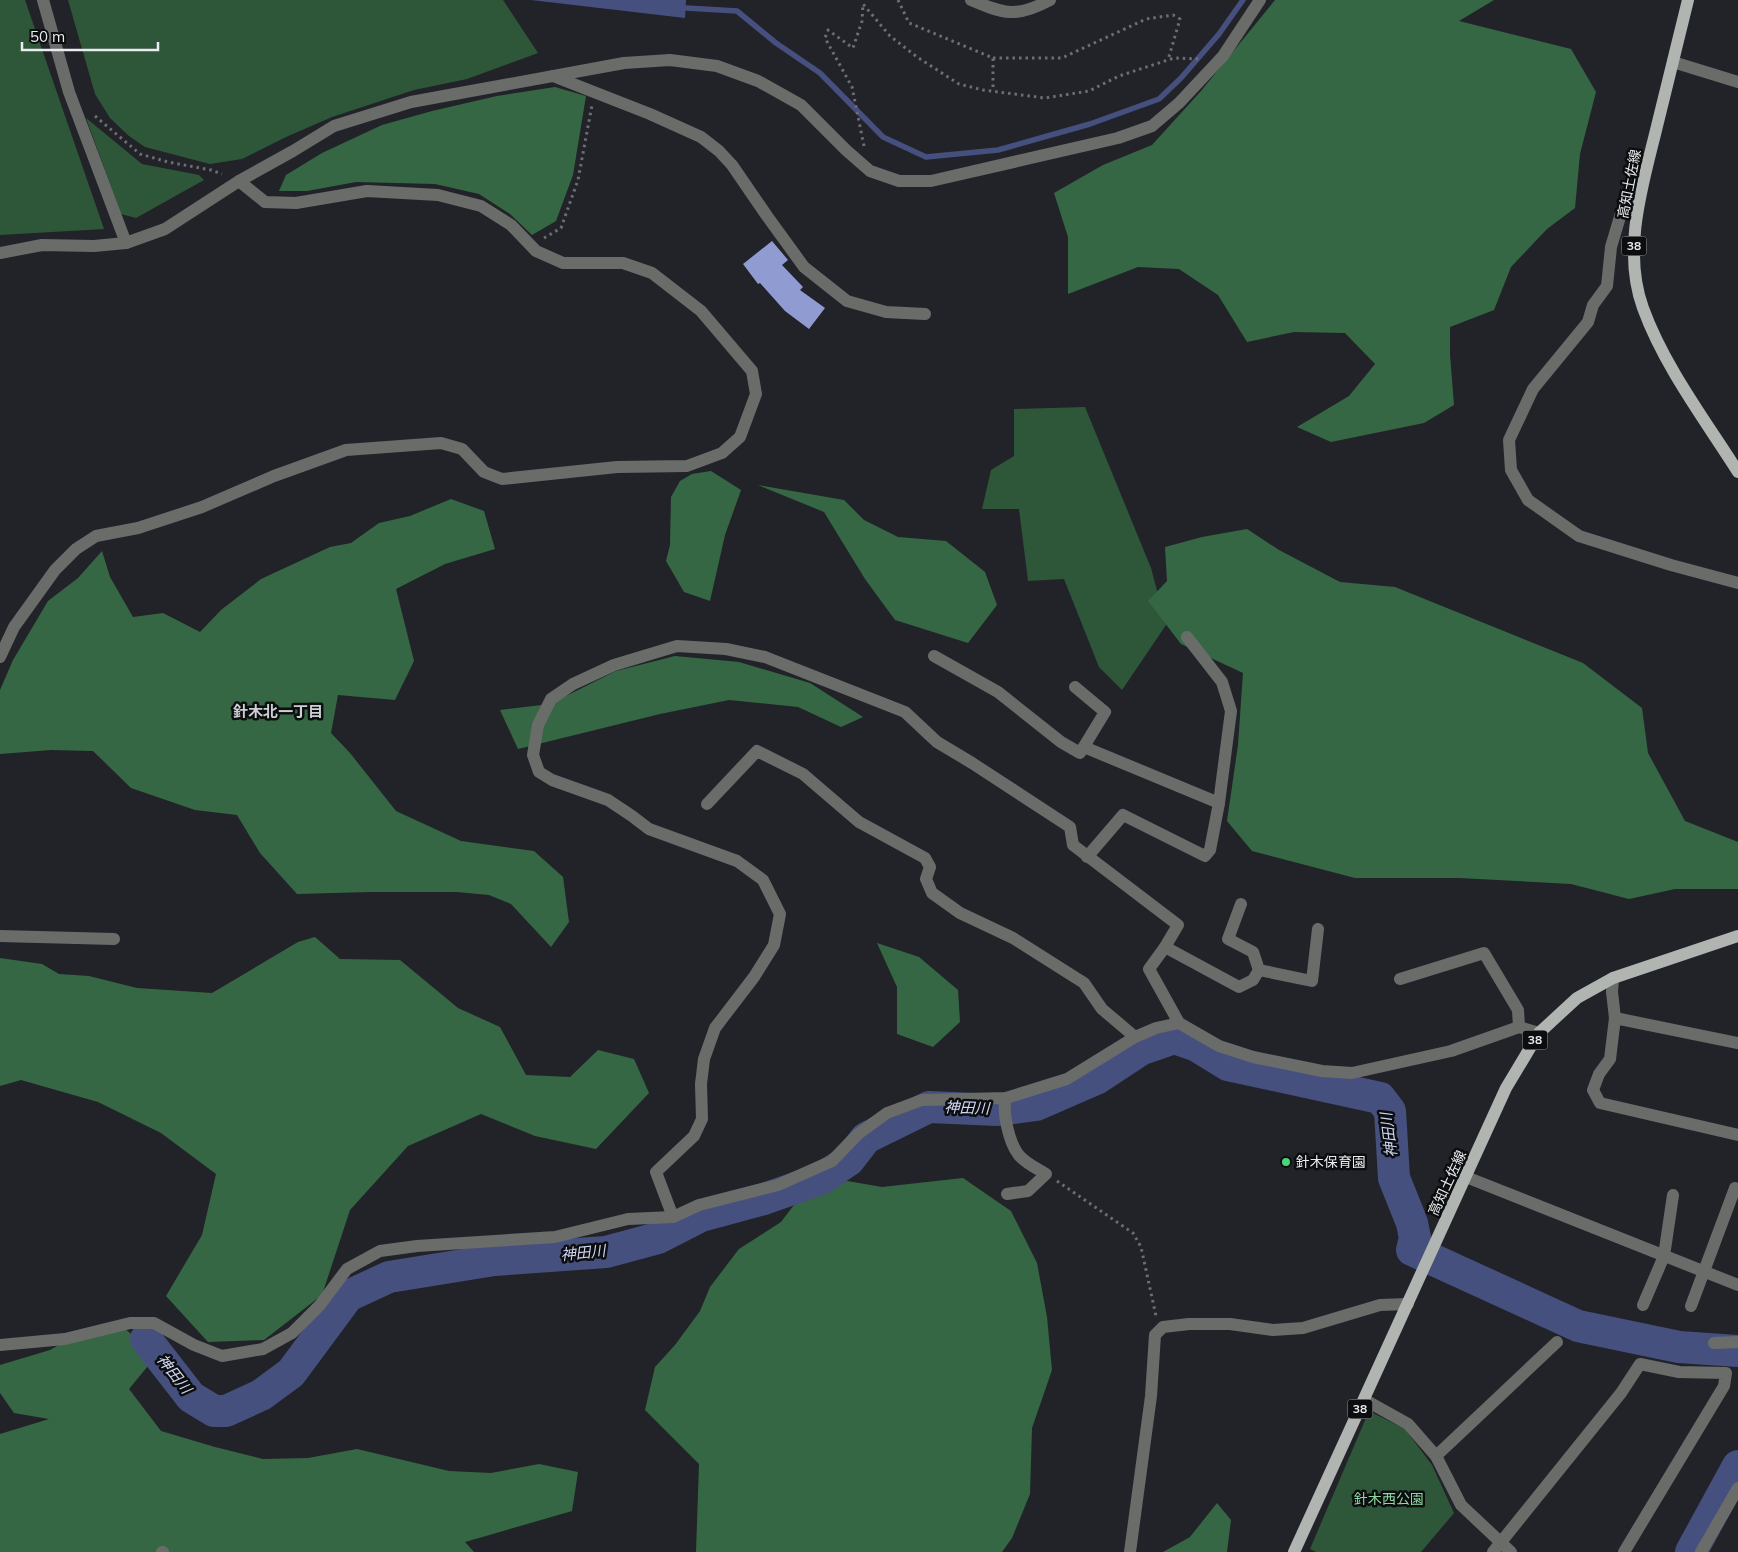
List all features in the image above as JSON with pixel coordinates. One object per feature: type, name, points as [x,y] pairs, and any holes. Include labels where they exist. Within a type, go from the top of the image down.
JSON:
[{"type":"main road","name":"高知土佐線","points":[[1688,0],[1640,195],[1634,241],[1636,280],[1642,306],[1660,349],[1738,472]]},
{"type":"main road","name":"高知土佐線","points":[[1294,1552],[1506,1088],[1539,1033],[1577,998],[1613,978],[1738,936]]},
{"type":"street","points":[[43,0],[69,92],[126,243]]},
{"type":"street","points":[[971,0],[1000,12],[1025,11],[1050,0]]},
{"type":"street","points":[[0,253],[42,245],[94,246],[126,243],[165,229],[239,181],[334,126],[411,102],[624,63],[670,60],[717,66],[758,81],[801,105],[870,171],[899,181],[931,181],[1118,138],[1152,126],[1179,103],[1223,56],[1260,0]]},
{"type":"street","points":[[1673,62],[1738,82]]},
{"type":"street","points":[[552,76],[701,137],[719,151],[732,165],[804,267],[847,301],[886,312],[926,314]]},
{"type":"street","points":[[0,658],[14,627],[55,570],[76,549],[96,536],[138,528],[202,507],[274,476],[346,450],[442,443],[462,448],[484,472],[502,479],[617,467],[687,466],[722,453],[740,437],[756,394],[752,371],[701,311],[652,273],[623,263],[563,263],[536,251],[511,226],[481,206],[438,195],[367,191],[296,203],[266,202],[239,181]]},
{"type":"street","points":[[1640,195],[1622,210],[1611,247],[1607,286],[1593,305],[1588,322],[1533,389],[1508,440],[1510,470],[1528,500],[1579,536],[1671,565],[1738,583]]},
{"type":"street","points":[[1087,856],[1123,815],[1205,856],[1210,850],[1219,803],[1231,712],[1222,682],[1187,637]]},
{"type":"street","points":[[673,1217],[656,1172],[694,1136],[702,1118],[701,1084],[704,1059],[715,1028],[754,977],[774,945],[780,914],[763,880],[737,861],[649,829],[608,800],[552,780],[539,772],[532,755],[538,725],[550,699],[572,684],[614,665],[676,646],[726,649],[765,657],[905,712],[936,742],[972,762],[1070,827],[1072,845],[1178,925],[1149,969],[1179,1024],[1219,1046],[1253,1057],[1322,1071],[1352,1073],[1451,1051],[1519,1027],[1539,1033]]},
{"type":"street","points":[[934,656],[998,692],[1061,742],[1080,753],[1105,712],[1076,687]]},
{"type":"street","points":[[1084,747],[1219,803]]},
{"type":"street","points":[[707,804],[756,751],[803,774],[859,822],[925,858],[930,867],[926,879],[932,893],[960,913],[1013,938],[1084,983],[1102,1009],[1135,1037]]},
{"type":"street","points":[[1165,946],[1239,986],[1253,980],[1259,970],[1253,952],[1228,939],[1241,904]]},
{"type":"street","points":[[1259,970],[1312,981],[1318,929]]},
{"type":"street","points":[[0,936],[114,939]]},
{"type":"street","points":[[1400,979],[1484,953],[1518,1010],[1519,1027]]},
{"type":"street","points":[[1613,978],[1612,992],[1615,1018],[1610,1059],[1599,1074],[1593,1090],[1600,1103],[1738,1135]]},
{"type":"street","points":[[1615,1018],[1738,1043]]},
{"type":"street","points":[[0,1345],[65,1339],[130,1323],[154,1323],[222,1356],[264,1349],[292,1333],[320,1305],[347,1269],[380,1251],[418,1246],[555,1237],[628,1219],[673,1217],[699,1205],[778,1185],[832,1161],[858,1134],[887,1113],[922,1100],[1006,1098],[1067,1080],[1135,1037],[1156,1028],[1179,1024]]},
{"type":"street","points":[[1006,1098],[1004,1105],[1009,1137],[1018,1155],[1046,1174],[1028,1191],[1007,1194]]},
{"type":"street","points":[[1466,1177],[1738,1285]]},
{"type":"street","points":[[1691,1306],[1735,1188]]},
{"type":"street","points":[[1644,1305],[1664,1256],[1673,1195]]},
{"type":"street","points":[[1130,1552],[1151,1396],[1155,1335],[1163,1327],[1189,1324],[1230,1324],[1273,1330],[1303,1328],[1380,1306],[1408,1304]]},
{"type":"street","points":[[1436,1456],[1557,1342]]},
{"type":"street","points":[[1714,1343],[1738,1342]]},
{"type":"street","points":[[1497,1548],[1621,1393],[1640,1364],[1679,1372],[1726,1373],[1724,1386],[1624,1552]]},
{"type":"street","points":[[1365,1400],[1408,1424],[1436,1456],[1461,1505],[1497,1548],[1511,1552]]},
{"type":"street","points":[[1702,1552],[1738,1488]]},
{"type":"path","points":[[898,0],[909,24],[993,58],[1062,58],[1146,19],[1173,15],[1180,19],[1168,60]]},
{"type":"path","points":[[863,2],[890,36],[916,57],[959,84],[993,91],[1045,98],[1089,91],[1118,76],[1174,58],[1198,58],[1214,64]]},
{"type":"path","points":[[863,2],[862,21],[853,48],[828,30],[825,38],[852,87],[870,171]]},
{"type":"path","points":[[993,58],[993,91]]},
{"type":"path","points":[[531,246],[561,228],[578,180],[594,92]]},
{"type":"path","points":[[89,110],[140,154],[168,162],[211,170],[239,181]]},
{"type":"path","points":[[1046,1174],[1133,1233],[1141,1247],[1155,1313],[1163,1327]]},
{"type":"green space","points":[[0,0],[25,0],[104,229],[0,235]]},
{"type":"green space","points":[[68,0],[503,0],[538,53],[467,79],[414,90],[332,117],[242,159],[210,164],[145,147],[129,136],[110,118],[95,94]]},
{"type":"green space","points":[[1275,0],[1494,0],[1459,21],[1571,49],[1596,92],[1580,154],[1575,208],[1547,229],[1511,267],[1494,310],[1450,327],[1454,405],[1424,423],[1331,442],[1297,427],[1349,396],[1375,364],[1345,333],[1294,332],[1247,342],[1218,295],[1179,269],[1138,267],[1068,294],[1068,237],[1054,193],[1103,165],[1152,145],[1201,91]]},
{"type":"green space","points":[[555,87],[586,96],[573,175],[556,221],[532,235],[510,214],[479,194],[435,184],[356,182],[307,191],[279,191],[286,175],[322,153],[382,125],[497,96]]},
{"type":"green space","points":[[86,118],[142,164],[199,175],[204,180],[136,218],[121,214]]},
{"type":"green space","points":[[1085,407],[1151,568],[1166,625],[1122,690],[1099,667],[1064,579],[1028,581],[1019,509],[982,509],[991,470],[1014,456],[1014,409]]},
{"type":"green space","points":[[711,471],[741,490],[725,535],[710,601],[684,592],[666,561],[670,545],[671,497],[680,481],[692,474]]},
{"type":"green space","points":[[758,485],[844,500],[864,520],[898,537],[946,541],[985,572],[997,605],[968,643],[895,620],[865,579],[824,512]]},
{"type":"green space","points":[[451,499],[484,511],[495,549],[445,564],[396,589],[414,661],[395,700],[338,695],[331,733],[350,753],[396,811],[461,841],[534,851],[563,877],[569,922],[551,947],[511,904],[489,895],[457,892],[297,894],[260,853],[237,815],[195,810],[131,788],[93,751],[51,750],[0,754],[0,690],[13,660],[48,601],[78,578],[102,551],[110,577],[133,617],[163,613],[200,632],[221,610],[261,579],[330,547],[351,543],[379,523],[410,516]]},
{"type":"green space","points":[[1247,529],[1279,550],[1340,582],[1395,587],[1583,663],[1642,708],[1648,753],[1685,821],[1738,842],[1738,889],[1675,889],[1629,899],[1571,884],[1460,878],[1355,878],[1252,851],[1227,821],[1238,745],[1243,673],[1181,644],[1148,601],[1167,581],[1165,547],[1202,537]]},
{"type":"green space","points":[[675,656],[739,662],[810,683],[863,717],[841,727],[798,707],[729,700],[660,714],[518,749],[500,710],[550,704],[616,671]]},
{"type":"green space","points":[[315,937],[340,959],[400,960],[458,1008],[500,1027],[526,1075],[570,1077],[598,1050],[634,1059],[649,1093],[596,1149],[535,1136],[481,1114],[408,1146],[350,1210],[322,1295],[264,1340],[208,1342],[166,1296],[202,1235],[216,1174],[161,1133],[98,1102],[21,1080],[0,1086],[0,958],[42,964],[59,974],[89,976],[137,988],[212,993],[298,942]]},
{"type":"green space","points":[[877,943],[919,957],[958,990],[960,1022],[933,1047],[897,1034],[897,987]]},
{"type":"green space","points":[[830,1178],[882,1187],[963,1178],[1011,1211],[1037,1263],[1047,1317],[1052,1370],[1032,1428],[1030,1494],[1012,1538],[1002,1552],[696,1552],[699,1464],[645,1410],[655,1367],[675,1345],[700,1311],[710,1287],[739,1249],[781,1222],[794,1205]]},
{"type":"green space","points":[[125,1329],[157,1355],[129,1389],[161,1431],[263,1459],[308,1458],[357,1449],[449,1471],[491,1473],[539,1464],[578,1472],[572,1511],[465,1542],[474,1552],[0,1552],[0,1434],[49,1419],[14,1413],[0,1393],[0,1365],[50,1350],[85,1330]]},
{"type":"green space","name":"針木西公園","points":[[1369,1411],[1405,1429],[1432,1465],[1454,1513],[1421,1552],[1316,1552],[1310,1549]]},
{"type":"green space","points":[[1217,1503],[1231,1520],[1227,1552],[1163,1552],[1190,1537]]},
{"type":"water","points":[[531,0],[686,0],[685,18]]},
{"type":"building","points":[[772,241],[788,260],[782,265],[803,287],[800,290],[825,308],[809,329],[785,311],[760,283],[758,284],[743,264]]},
{"type":"waterway","points":[[686,8],[737,11],[776,43],[820,73],[883,137],[926,157],[998,150],[1090,124],[1159,99],[1181,78],[1219,34],[1243,0]]},
{"type":"waterway","name":"神田川","points":[[146,1339],[191,1397],[214,1411],[226,1411],[261,1395],[291,1373],[348,1296],[389,1277],[494,1260],[606,1252],[658,1238],[701,1216],[764,1199],[821,1179],[849,1160],[866,1138],[929,1107],[998,1110],[1036,1105],[1098,1078],[1142,1049],[1174,1038],[1197,1046],[1228,1065],[1380,1098],[1390,1111],[1394,1178],[1412,1223],[1415,1238],[1412,1250],[1578,1326],[1679,1347],[1738,1351]]},
{"type":"waterway","points":[[1691,1552],[1738,1466]]},
{"type":"place","name":"針木保育園","points":[[1286,1162]]},
{"type":"district","name":"針木北一丁目","points":[[278,712]]}]
